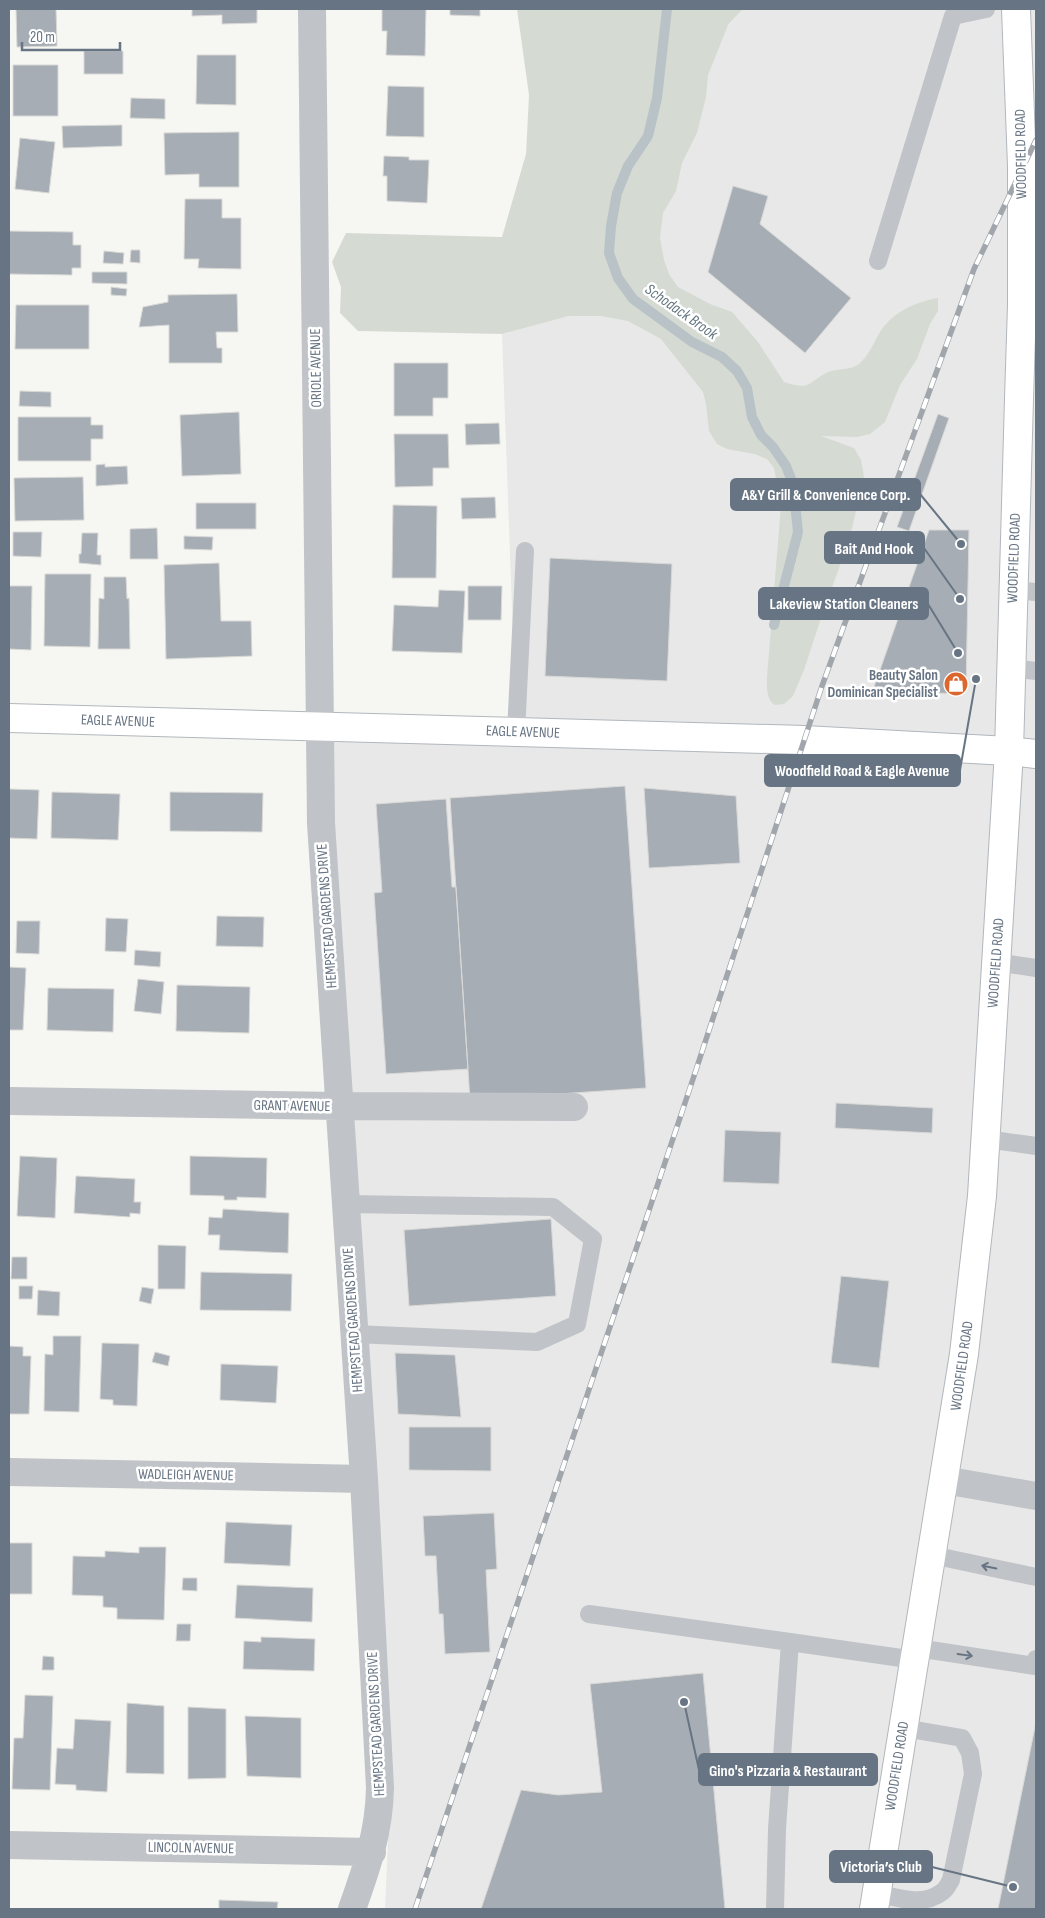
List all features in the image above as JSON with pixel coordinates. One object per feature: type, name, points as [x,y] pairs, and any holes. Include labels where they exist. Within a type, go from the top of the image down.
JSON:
[{"type":"main road","name":"WOODFIELD ROAD","points":[[875,1901],[964,1354],[982,1196],[1009,751],[1024,670],[1028,397],[1022,305],[1022,166],[1016,9]]},
{"type":"main road","name":"EAGLE AVENUE","points":[[9,718],[804,740],[1036,754]]},
{"type":"street","name":"ORIOLE AVENUE","points":[[312,9],[320,726]]},
{"type":"street","points":[[1022,305],[1036,282]]},
{"type":"street","name":"HEMPSTEAD GARDENS DRIVE","points":[[320,726],[321,823],[364,1479],[380,1788],[378,1820],[372,1852],[352,1909]]},
{"type":"street","name":"GRANT AVENUE","points":[[9,1101],[574,1107]]},
{"type":"street","name":"WADLEIGH AVENUE","points":[[9,1472],[364,1479]]},
{"type":"street","points":[[944,1480],[1036,1496]]},
{"type":"street","name":"LINCOLN AVENUE","points":[[9,1845],[372,1852]]},
{"type":"lane","points":[[878,261],[953,16],[986,9]]},
{"type":"lane","points":[[516,732],[525,551]]},
{"type":"lane","points":[[996,962],[1036,968]]},
{"type":"lane","points":[[986,1139],[1036,1146]]},
{"type":"lane","points":[[345,1204],[553,1207],[593,1239],[577,1324],[537,1342],[354,1334]]},
{"type":"lane","points":[[932,1555],[1036,1577]]},
{"type":"lane","points":[[589,1614],[790,1642],[1035,1666],[1036,1659]]},
{"type":"lane","points":[[776,1909],[777,1829],[790,1642]]},
{"type":"lane","points":[[875,1901],[914,1901],[926,1899],[943,1892],[952,1880],[973,1774],[970,1753],[962,1738],[904,1728]]},
{"type":"shaded area","points":[[517,9],[743,9],[728,25],[708,75],[706,97],[697,133],[682,163],[676,191],[663,213],[660,238],[669,274],[678,287],[710,304],[732,312],[758,342],[784,382],[803,386],[830,371],[847,369],[859,364],[866,357],[880,332],[891,319],[913,305],[938,298],[938,311],[930,324],[917,359],[900,385],[885,422],[870,434],[857,437],[821,436],[854,448],[861,460],[864,477],[849,541],[804,670],[793,696],[784,704],[775,705],[772,703],[767,685],[781,505],[774,468],[767,459],[755,454],[727,449],[717,444],[709,431],[703,392],[661,339],[628,321],[601,316],[569,316],[502,334],[358,331],[340,313],[341,287],[332,262],[346,233],[502,237],[526,154],[529,95]]},
{"type":"shaded area","points":[[743,9],[1036,9],[1036,1909],[385,1909],[389,1820],[329,735],[517,746],[502,334],[569,316],[707,49]]},
{"type":"building","points":[[16,9],[56,9],[57,46],[17,47]]},
{"type":"building","points":[[192,9],[257,9],[257,23],[222,24],[222,15],[192,16]]},
{"type":"building","points":[[382,9],[426,9],[425,56],[386,55],[387,31],[382,31]]},
{"type":"building","points":[[450,9],[480,9],[480,16],[450,15]]},
{"type":"building","points":[[84,51],[123,51],[123,74],[84,74]]},
{"type":"building","points":[[197,55],[236,55],[236,105],[196,104]]},
{"type":"building","points":[[13,65],[58,65],[58,116],[13,116]]},
{"type":"building","points":[[388,86],[424,87],[424,137],[386,136]]},
{"type":"building","points":[[131,98],[165,99],[165,119],[130,118]]},
{"type":"building","points":[[122,125],[122,146],[63,148],[62,126]]},
{"type":"building","points":[[239,132],[239,187],[199,187],[199,174],[165,175],[164,133]]},
{"type":"building","points":[[20,138],[55,142],[49,193],[15,189]]},
{"type":"building","points":[[384,156],[409,157],[409,160],[429,160],[427,203],[387,201],[387,176],[383,176]]},
{"type":"building","points":[[733,186],[768,196],[760,224],[851,298],[805,353],[708,272]]},
{"type":"building","points":[[185,199],[222,199],[222,218],[241,218],[241,269],[198,268],[199,259],[184,259]]},
{"type":"building","points":[[9,231],[73,232],[73,245],[81,245],[81,268],[72,268],[72,275],[9,274]]},
{"type":"building","points":[[131,250],[140,250],[140,263],[130,262]]},
{"type":"building","points":[[104,251],[124,253],[123,264],[103,263]]},
{"type":"building","points":[[92,272],[127,272],[127,284],[92,283]]},
{"type":"building","points":[[111,287],[127,289],[126,296],[111,295]]},
{"type":"building","points":[[237,294],[238,332],[216,332],[217,348],[222,348],[222,363],[169,363],[169,325],[139,327],[143,307],[168,302],[168,295]]},
{"type":"building","points":[[16,305],[89,305],[89,349],[15,349]]},
{"type":"building","points":[[394,363],[448,363],[448,398],[433,398],[433,416],[394,416]]},
{"type":"building","points":[[20,391],[51,392],[51,407],[19,406]]},
{"type":"building","points":[[239,412],[241,474],[182,476],[180,415]]},
{"type":"building","points":[[938,414],[949,418],[909,531],[897,527]]},
{"type":"building","points":[[18,417],[91,417],[91,425],[103,425],[103,439],[91,439],[91,461],[18,461]]},
{"type":"building","points":[[499,423],[500,444],[466,445],[465,424]]},
{"type":"building","points":[[394,434],[448,434],[449,468],[433,468],[433,486],[395,487]]},
{"type":"building","points":[[105,464],[105,467],[127,466],[128,484],[96,486],[96,465]]},
{"type":"building","points":[[83,477],[84,520],[15,521],[14,478]]},
{"type":"building","points":[[495,497],[496,518],[462,519],[461,498]]},
{"type":"building","points":[[196,503],[256,503],[256,529],[196,529]]},
{"type":"building","points":[[393,505],[437,506],[436,578],[392,578]]},
{"type":"building","points":[[157,528],[158,559],[130,559],[130,529]]},
{"type":"building","points":[[929,530],[969,530],[966,689],[960,694],[873,690]]},
{"type":"building","points":[[13,532],[42,532],[41,557],[13,556]]},
{"type":"building","points":[[82,533],[98,533],[97,555],[101,555],[101,565],[79,563]]},
{"type":"building","points":[[184,536],[213,537],[212,550],[184,549]]},
{"type":"building","points":[[550,558],[672,564],[667,681],[545,676]]},
{"type":"building","points":[[219,563],[221,621],[251,621],[252,656],[166,659],[164,565]]},
{"type":"building","points":[[45,574],[91,574],[90,647],[44,646]]},
{"type":"building","points":[[104,577],[126,577],[127,599],[129,598],[130,649],[98,649],[99,598],[104,599]]},
{"type":"building","points":[[9,586],[32,586],[31,650],[9,649]]},
{"type":"building","points":[[468,586],[502,586],[501,620],[468,620]]},
{"type":"building","points":[[439,590],[465,591],[462,653],[392,651],[394,605],[438,607]]},
{"type":"building","points":[[625,786],[646,1088],[470,1100],[450,798]]},
{"type":"building","points":[[644,788],[736,796],[740,863],[649,868]]},
{"type":"building","points":[[9,789],[39,790],[37,839],[9,838]]},
{"type":"building","points":[[52,792],[120,794],[118,840],[51,838]]},
{"type":"building","points":[[170,792],[263,793],[262,832],[170,831]]},
{"type":"building","points":[[446,799],[452,887],[456,887],[468,1069],[386,1074],[374,893],[382,892],[376,804]]},
{"type":"building","points":[[217,916],[264,917],[263,947],[216,946]]},
{"type":"building","points":[[106,918],[128,919],[126,952],[105,951]]},
{"type":"building","points":[[17,921],[40,921],[39,954],[16,953]]},
{"type":"building","points":[[135,950],[161,952],[160,967],[134,965]]},
{"type":"building","points":[[9,967],[26,968],[23,1030],[9,1030]]},
{"type":"building","points":[[138,979],[164,982],[161,1014],[134,1011]]},
{"type":"building","points":[[177,985],[250,987],[249,1033],[176,1031]]},
{"type":"building","points":[[48,988],[114,989],[113,1032],[47,1030]]},
{"type":"building","points":[[836,1103],[933,1108],[932,1133],[835,1128]]},
{"type":"building","points":[[725,1130],[781,1132],[779,1184],[723,1182]]},
{"type":"building","points":[[20,1156],[57,1158],[55,1218],[17,1216]]},
{"type":"building","points":[[190,1156],[267,1158],[266,1198],[237,1197],[237,1200],[224,1200],[224,1196],[190,1195]]},
{"type":"building","points":[[76,1176],[135,1179],[134,1202],[141,1202],[140,1214],[130,1213],[130,1217],[74,1213]]},
{"type":"building","points":[[223,1209],[289,1213],[288,1253],[219,1250],[220,1235],[208,1235],[209,1217],[222,1218]]},
{"type":"building","points":[[551,1219],[556,1296],[409,1306],[404,1230]]},
{"type":"building","points":[[158,1245],[186,1246],[185,1289],[158,1289]]},
{"type":"building","points":[[12,1257],[27,1257],[27,1279],[11,1279]]},
{"type":"building","points":[[201,1272],[292,1274],[291,1311],[200,1310]]},
{"type":"building","points":[[841,1276],[889,1281],[879,1368],[831,1363]]},
{"type":"building","points":[[19,1286],[33,1286],[32,1299],[19,1299]]},
{"type":"building","points":[[142,1287],[154,1289],[151,1304],[139,1301]]},
{"type":"building","points":[[38,1290],[60,1292],[59,1316],[37,1315]]},
{"type":"building","points":[[53,1336],[81,1336],[79,1412],[44,1411],[45,1354],[53,1355]]},
{"type":"building","points":[[102,1343],[139,1344],[137,1406],[113,1405],[113,1400],[100,1399]]},
{"type":"building","points":[[9,1346],[23,1347],[23,1356],[31,1356],[29,1414],[9,1414]]},
{"type":"building","points":[[155,1352],[170,1356],[168,1366],[152,1362]]},
{"type":"building","points":[[395,1353],[455,1355],[461,1417],[398,1414]]},
{"type":"building","points":[[221,1364],[278,1366],[276,1403],[220,1400]]},
{"type":"building","points":[[409,1427],[491,1427],[491,1471],[409,1470]]},
{"type":"building","points":[[494,1513],[497,1569],[486,1570],[490,1652],[445,1654],[443,1614],[439,1614],[436,1556],[425,1556],[423,1516]]},
{"type":"building","points":[[226,1522],[292,1525],[290,1566],[224,1563]]},
{"type":"building","points":[[9,1543],[32,1543],[32,1594],[9,1594]]},
{"type":"building","points":[[139,1547],[166,1547],[164,1620],[117,1619],[117,1608],[103,1607],[103,1596],[72,1595],[73,1556],[105,1557],[105,1551],[139,1553]]},
{"type":"building","points":[[183,1578],[197,1578],[197,1591],[182,1590]]},
{"type":"building","points":[[237,1585],[313,1588],[312,1622],[235,1618]]},
{"type":"building","points":[[177,1624],[191,1624],[190,1641],[176,1641]]},
{"type":"building","points":[[261,1637],[315,1639],[314,1671],[243,1669],[244,1641],[261,1642]]},
{"type":"building","points":[[43,1656],[54,1657],[54,1670],[42,1670]]},
{"type":"building","points":[[703,1673],[725,1909],[481,1909],[521,1790],[558,1795],[602,1792],[590,1684]]},
{"type":"building","points":[[25,1695],[53,1696],[50,1790],[12,1789],[14,1738],[23,1738]]},
{"type":"building","points":[[127,1703],[164,1706],[164,1774],[126,1773]]},
{"type":"building","points":[[188,1707],[226,1709],[226,1778],[188,1779]]},
{"type":"building","points":[[245,1716],[301,1718],[301,1778],[247,1776]]},
{"type":"building","points":[[75,1719],[111,1721],[107,1792],[76,1790],[76,1785],[55,1784],[57,1748],[73,1749]]},
{"type":"building","points":[[1036,1722],[1036,1909],[998,1909]]},
{"type":"building","points":[[219,1900],[278,1902],[277,1909],[219,1909]]},
{"type":"waterway","name":"Schodack Brook","points":[[667,9],[657,98],[648,136],[628,166],[617,193],[611,226],[609,253],[618,278],[633,299],[692,342],[722,357],[737,371],[747,388],[752,417],[761,435],[773,447],[786,466],[793,484],[798,532],[774,625]]},
{"type":"railway","points":[[415,1909],[694,1076],[822,686],[974,269],[1036,140]]},
{"type":"place","name":"A&Y Grill & Convenience Corp.","points":[[961,544]]},
{"type":"place","name":"Bait And Hook","points":[[960,599]]},
{"type":"place","name":"Lakeview Station Cleaners","points":[[958,653]]},
{"type":"place","name":"Woodfield Road & Eagle Avenue","points":[[976,679]]},
{"type":"place","name":"Beauty Salon Dominican Specialist","points":[[956,684]]},
{"type":"place","name":"Gino's Pizzaria & Restaurant","points":[[684,1702]]},
{"type":"place","name":"Victoria’s Club","points":[[1013,1887]]}]
